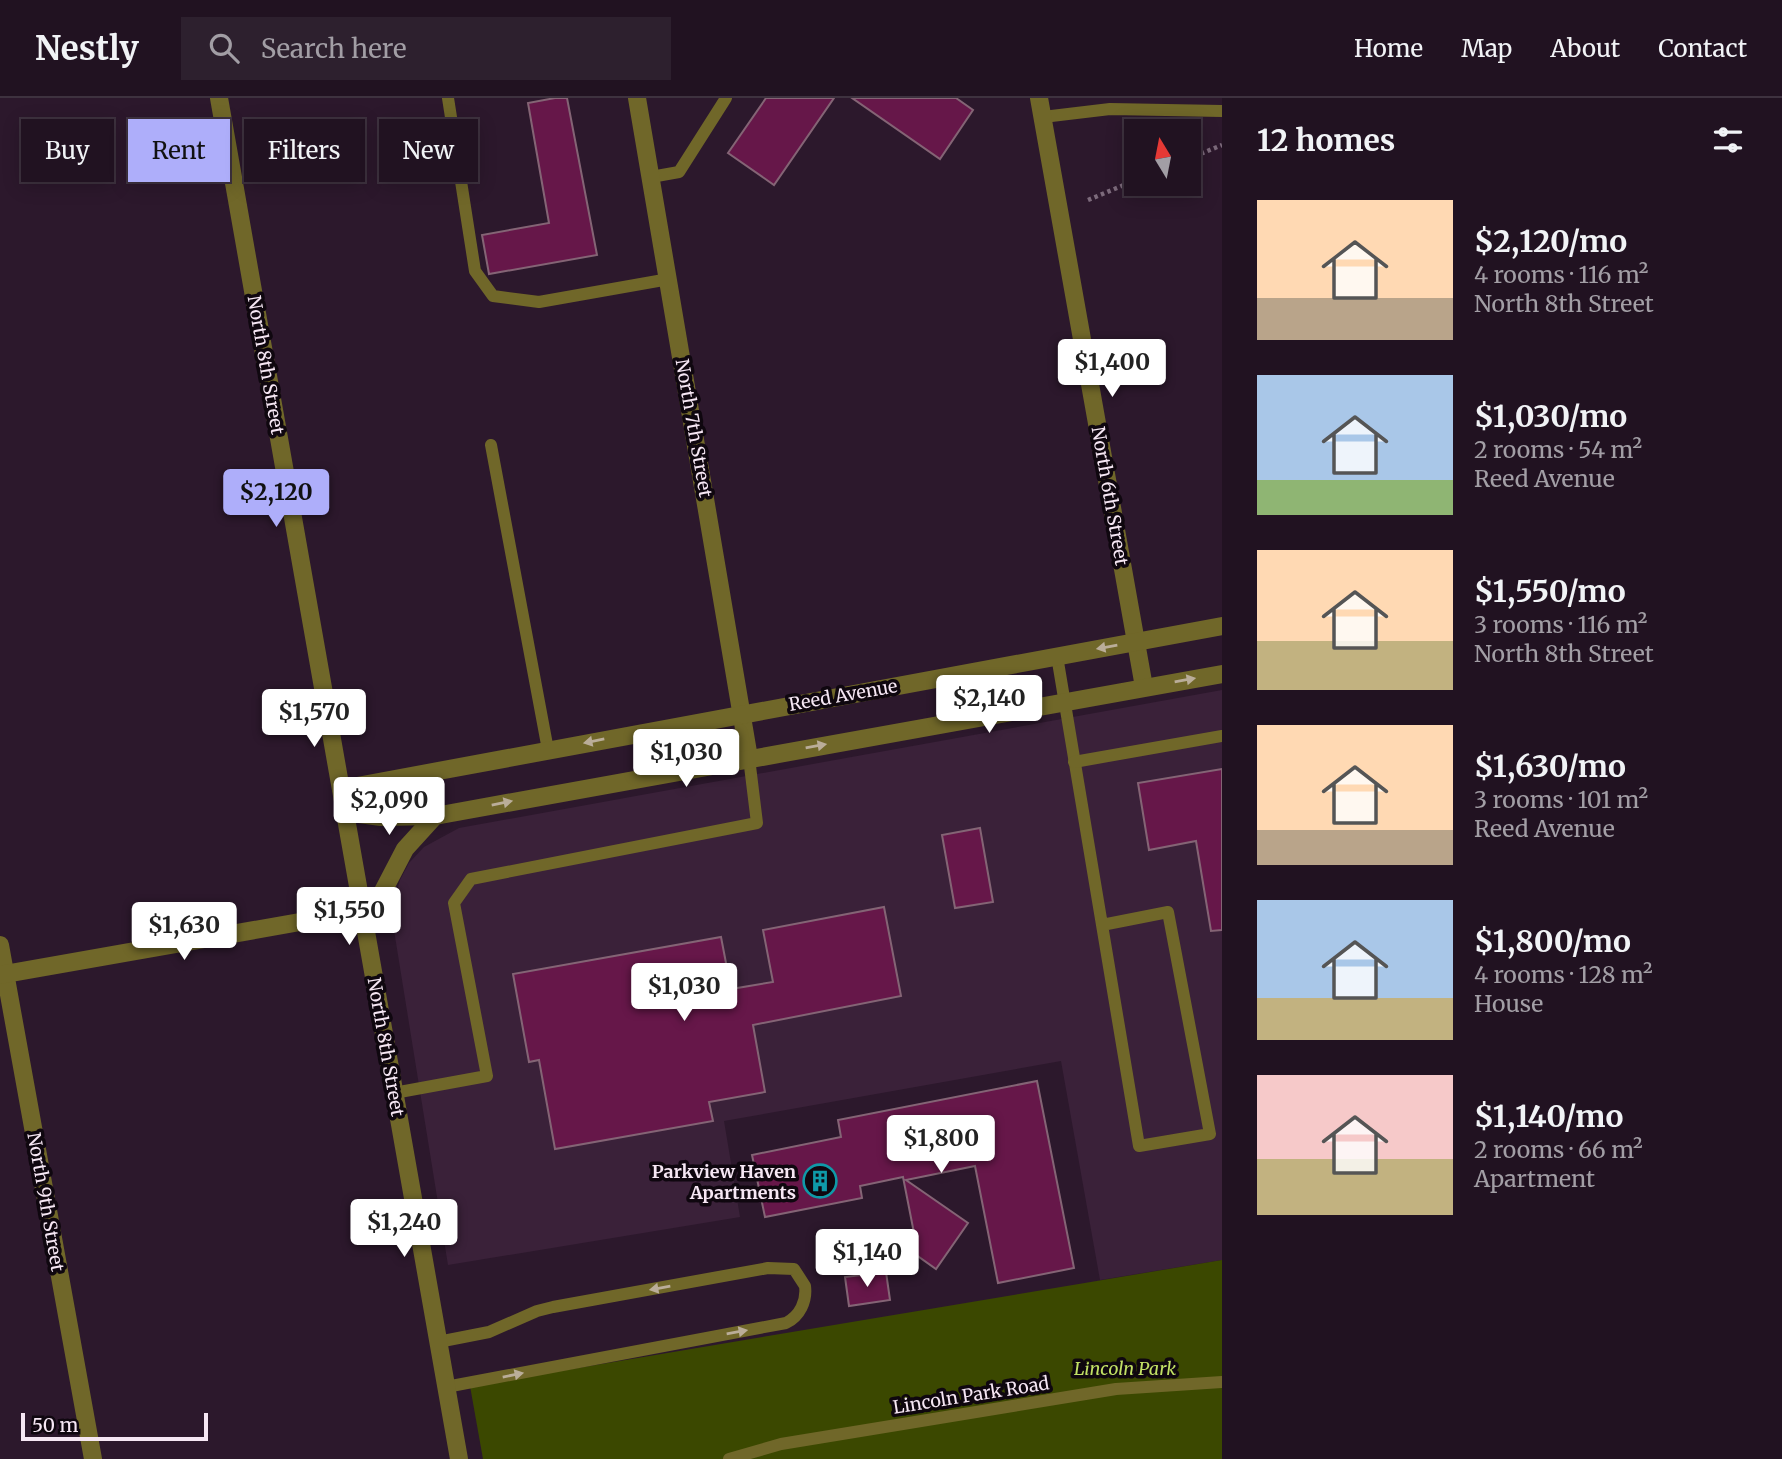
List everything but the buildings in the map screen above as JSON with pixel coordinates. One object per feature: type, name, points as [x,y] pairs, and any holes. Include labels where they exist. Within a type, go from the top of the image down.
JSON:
[{"type":"street","name":"North 8th Street","points":[[219,98],[459,1459]]},
{"type":"street","name":"North 7th Street","points":[[637,98],[749,758]]},
{"type":"street","name":"North 6th Street","points":[[1039,98],[1144,687]]},
{"type":"street","name":"Reed Avenue","points":[[341,789],[1222,626]]},
{"type":"street","points":[[345,812],[381,817],[435,816],[1222,674]]},
{"type":"street","points":[[3,974],[362,911],[380,897],[405,849],[435,816]]},
{"type":"street","name":"North 9th Street","points":[[0,945],[3,974],[93,1459]]},
{"type":"lane","points":[[448,98],[475,271],[493,296],[539,302],[668,279]]},
{"type":"lane","points":[[651,177],[678,172],[726,98]]},
{"type":"lane","points":[[1042,117],[1110,109],[1222,111]]},
{"type":"lane","points":[[491,445],[548,750]]},
{"type":"lane","points":[[1057,656],[1074,762],[1139,1146],[1210,1134],[1168,912],[1102,925]]},
{"type":"lane","points":[[1074,762],[1222,736]]},
{"type":"lane","points":[[394,1093],[487,1076],[454,903],[471,879],[757,823],[749,758]]},
{"type":"lane","points":[[438,1342],[489,1332],[553,1307],[768,1268],[794,1269],[805,1286],[803,1305],[794,1319],[786,1322],[446,1387]]},
{"type":"lane","name":"Lincoln Park Road","points":[[729,1459],[781,1444],[1116,1389],[1222,1382]]},
{"type":"path","points":[[1201,154],[1222,145]]},
{"type":"path","points":[[1087,200],[1124,185]]},
{"type":"shaded area","points":[[1222,690],[1222,1260],[1100,1280],[1061,1061],[724,1121],[740,1217],[448,1265],[393,924],[394,900],[400,880],[409,863],[424,847],[459,828]]},
{"type":"green space","name":"Lincoln Park","points":[[1222,1260],[1222,1459],[483,1459],[470,1386]]},
{"type":"place","name":"Parkview Haven Apartments","points":[[820,1181]]}]
